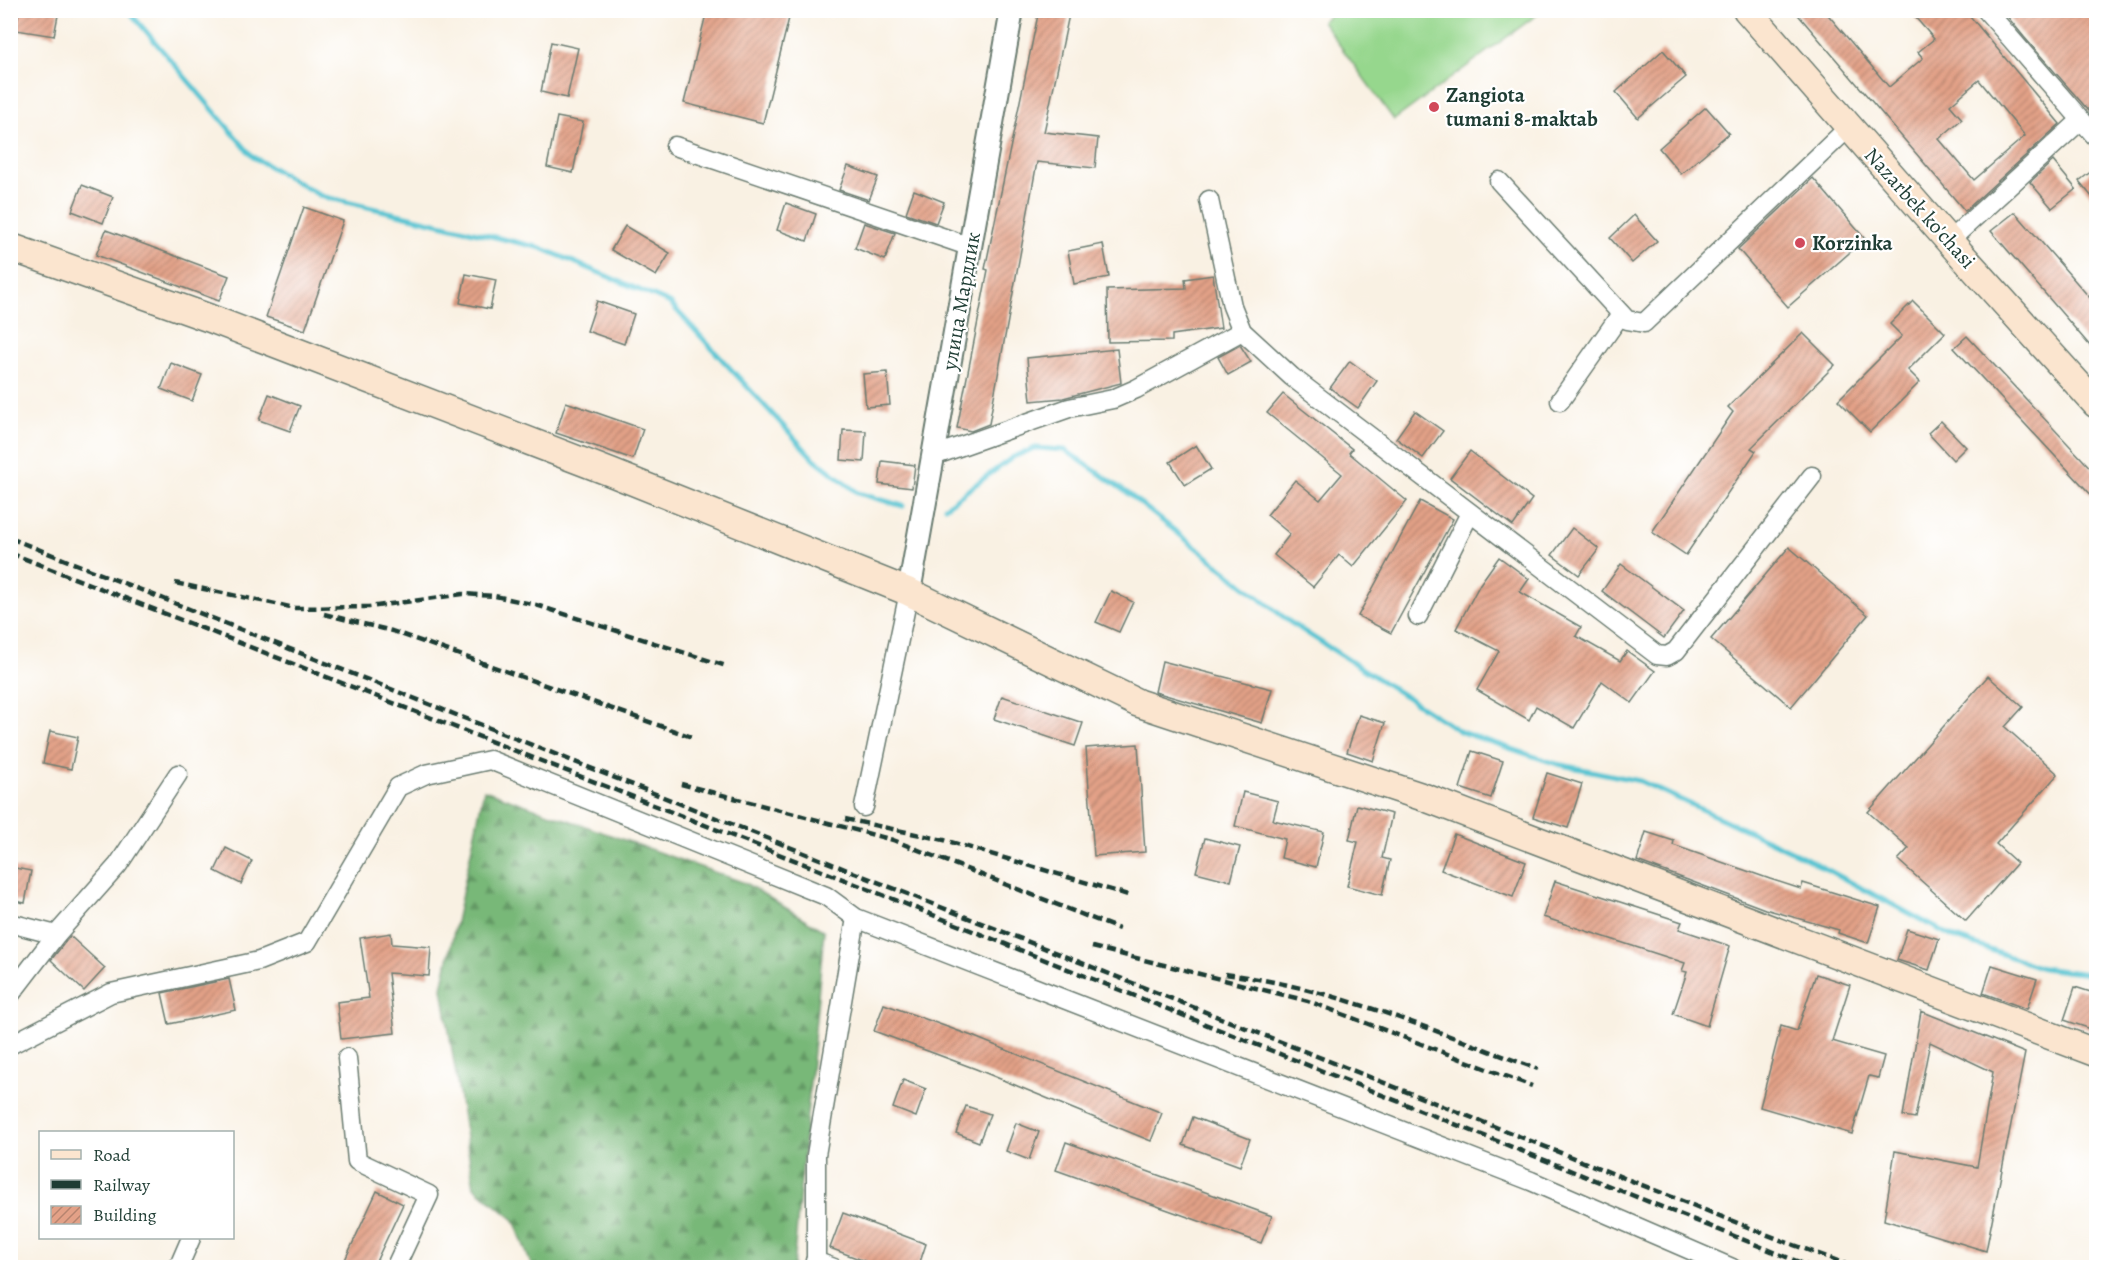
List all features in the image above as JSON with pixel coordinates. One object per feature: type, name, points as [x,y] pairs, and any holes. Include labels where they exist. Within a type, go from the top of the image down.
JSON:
[{"type":"main road","name":"Nazarbek ko'chasi","points":[[1747,10],[1949,242],[2097,404]]},
{"type":"main road","points":[[10,247],[209,318],[601,469],[909,592],[1138,703],[1426,798],[2097,1053]]},
{"type":"street","name":"улица Мардлик","points":[[909,592],[1012,10]]},
{"type":"street","points":[[1986,10],[2097,137]]},
{"type":"street","points":[[1949,242],[2081,120]]},
{"type":"street","points":[[1499,181],[1627,320],[1644,323],[1848,128]]},
{"type":"street","points":[[675,146],[971,247]]},
{"type":"street","points":[[1209,200],[1232,306],[1242,331],[1292,377],[1657,655],[1667,656],[1676,651],[1812,476]]},
{"type":"street","points":[[1560,401],[1621,314]]},
{"type":"street","points":[[933,456],[1069,408],[1113,399],[1136,389],[1242,331]]},
{"type":"street","points":[[1418,616],[1470,513]]},
{"type":"street","points":[[864,807],[909,592]]},
{"type":"street","points":[[10,1045],[111,993],[260,961],[307,942],[398,787],[426,774],[490,760],[826,896],[856,918],[1531,1180],[1732,1268]]},
{"type":"street","points":[[10,995],[56,935],[118,865],[178,774]]},
{"type":"street","points":[[834,1268],[815,1264],[816,1155],[856,918]]},
{"type":"street","points":[[10,923],[56,935]]},
{"type":"street","points":[[347,1058],[357,1161],[429,1195],[394,1268]]},
{"type":"street","points":[[178,1268],[191,1239]]},
{"type":"green space","points":[[1336,11],[1542,11],[1394,120],[1322,21]]},
{"type":"green space","points":[[484,790],[745,883],[824,931],[793,1267],[532,1267],[514,1220],[474,1187],[442,988]]},
{"type":"building","points":[[19,10],[59,10],[54,36],[16,30]]},
{"type":"building","points":[[707,10],[791,10],[763,123],[684,103]]},
{"type":"building","points":[[1039,10],[1070,10],[1044,132],[1098,138],[1095,168],[1037,162],[989,424],[971,431],[957,428],[988,270],[985,269]]},
{"type":"building","points":[[1794,10],[1824,10],[1889,87],[1923,58],[1918,52],[1934,39],[1909,10],[1965,10],[2060,124],[1965,211]],"holes":[[[1979,80],[2025,136],[1974,180],[1939,139],[1962,119],[1950,105]]]},
{"type":"building","points":[[2002,10],[2097,10],[2097,120],[2024,37]]},
{"type":"building","points":[[551,42],[578,48],[567,98],[541,92]]},
{"type":"building","points":[[1663,50],[1686,77],[1638,118],[1616,92]]},
{"type":"building","points":[[1706,107],[1729,133],[1681,174],[1659,148]]},
{"type":"building","points":[[557,117],[583,122],[573,173],[547,167]]},
{"type":"building","points":[[2053,161],[2076,189],[2052,208],[2030,182]]},
{"type":"building","points":[[848,166],[878,177],[869,200],[839,190]]},
{"type":"building","points":[[2097,167],[2097,203],[2079,181]]},
{"type":"building","name":"Korzinka","points":[[1813,178],[1865,239],[1788,307],[1738,249]]},
{"type":"building","points":[[82,185],[113,197],[103,223],[72,211]]},
{"type":"building","points":[[914,190],[944,202],[936,223],[906,213]]},
{"type":"building","points":[[786,203],[816,214],[807,241],[777,230]]},
{"type":"building","points":[[304,207],[343,221],[305,330],[266,317]]},
{"type":"building","points":[[2015,212],[2097,306],[2097,354],[1991,231]]},
{"type":"building","points":[[1634,215],[1657,241],[1632,263],[1610,238]]},
{"type":"building","points":[[864,223],[895,233],[885,260],[855,248]]},
{"type":"building","points":[[625,226],[670,253],[656,276],[611,250]]},
{"type":"building","points":[[106,230],[229,276],[219,301],[96,255]]},
{"type":"building","points":[[1103,244],[1109,277],[1074,284],[1068,251]]},
{"type":"building","points":[[466,274],[496,280],[490,309],[460,303]]},
{"type":"building","points":[[1213,275],[1221,328],[1172,335],[1172,341],[1108,342],[1107,290],[1186,288],[1185,279]]},
{"type":"building","points":[[597,301],[634,314],[624,344],[587,331]]},
{"type":"building","points":[[1913,301],[1945,333],[1908,370],[1920,382],[1870,432],[1838,400],[1902,336],[1890,324]]},
{"type":"building","points":[[1803,333],[1835,365],[1751,448],[1756,451],[1686,555],[1652,532],[1733,412],[1728,407]]},
{"type":"building","points":[[1967,336],[2097,475],[2097,501],[1954,348]]},
{"type":"building","points":[[1240,345],[1251,362],[1228,375],[1218,357]]},
{"type":"building","points":[[1117,349],[1121,383],[1063,398],[1031,401],[1027,358]]},
{"type":"building","points":[[1350,361],[1377,381],[1358,408],[1330,388]]},
{"type":"building","points":[[171,363],[202,375],[192,401],[161,389]]},
{"type":"building","points":[[887,372],[890,405],[866,407],[863,374]]},
{"type":"building","points":[[269,394],[300,406],[290,431],[259,420]]},
{"type":"building","points":[[1283,394],[1352,449],[1349,453],[1407,501],[1353,567],[1339,555],[1313,587],[1274,555],[1290,534],[1267,515],[1295,480],[1320,500],[1342,474],[1267,413]]},
{"type":"building","points":[[566,402],[643,429],[633,459],[556,433]]},
{"type":"building","points":[[1415,411],[1443,431],[1423,458],[1396,438]]},
{"type":"building","points":[[1941,421],[1966,447],[1953,460],[1928,433]]},
{"type":"building","points":[[843,430],[866,431],[864,462],[841,460]]},
{"type":"building","points":[[1196,445],[1211,469],[1185,485],[1170,462]]},
{"type":"building","points":[[1470,451],[1532,499],[1513,526],[1450,478]]},
{"type":"building","points":[[882,461],[915,465],[912,488],[879,484]]},
{"type":"building","points":[[1420,501],[1453,519],[1391,633],[1358,616]]},
{"type":"building","points":[[1572,528],[1599,549],[1579,575],[1552,555]]},
{"type":"building","points":[[1789,547],[1868,615],[1791,707],[1711,639]]},
{"type":"building","points":[[1499,557],[1529,579],[1520,592],[1581,627],[1576,636],[1620,661],[1627,651],[1655,671],[1632,703],[1602,681],[1574,728],[1536,706],[1529,720],[1477,690],[1499,651],[1456,629],[1480,584]]},
{"type":"building","points":[[1621,564],[1684,611],[1664,638],[1602,591]]},
{"type":"building","points":[[1111,591],[1133,602],[1119,632],[1096,622]]},
{"type":"building","points":[[1162,661],[1272,689],[1262,723],[1155,692]]},
{"type":"building","points":[[1988,676],[2023,707],[2005,727],[2058,774],[1996,844],[2017,863],[1966,921],[1898,860],[1909,848],[1868,812]]},
{"type":"building","points":[[1002,696],[1083,723],[1075,746],[994,719]]},
{"type":"building","points":[[1359,715],[1385,723],[1373,761],[1347,752]]},
{"type":"building","points":[[50,731],[78,737],[71,769],[43,763]]},
{"type":"building","points":[[1138,744],[1145,852],[1094,856],[1086,748]]},
{"type":"building","points":[[1472,751],[1503,761],[1491,798],[1460,788]]},
{"type":"building","points":[[1547,773],[1582,784],[1568,828],[1533,817]]},
{"type":"building","points":[[1243,792],[1278,801],[1273,820],[1324,832],[1316,867],[1281,858],[1285,839],[1235,826]]},
{"type":"building","points":[[1357,805],[1392,814],[1382,858],[1390,860],[1382,895],[1347,886],[1358,842],[1349,840]]},
{"type":"building","points":[[1646,832],[1674,841],[1673,845],[1801,889],[1803,883],[1880,907],[1868,943],[1838,933],[1839,930],[1765,909],[1637,861]]},
{"type":"building","points":[[1454,834],[1526,862],[1513,897],[1441,870]]},
{"type":"building","points":[[1205,838],[1240,847],[1231,881],[1196,872]]},
{"type":"building","points":[[226,848],[252,861],[241,884],[215,871]]},
{"type":"building","points":[[10,867],[31,871],[25,903],[10,900]]},
{"type":"building","points":[[1555,881],[1682,922],[1679,929],[1730,946],[1707,1026],[1673,1014],[1687,972],[1682,971],[1685,963],[1543,917]]},
{"type":"building","points":[[1907,929],[1939,939],[1929,970],[1897,960]]},
{"type":"building","points":[[391,933],[392,944],[431,947],[429,976],[388,973],[395,1033],[341,1039],[337,1002],[369,998],[360,938]]},
{"type":"building","points":[[70,936],[105,968],[84,991],[51,960]]},
{"type":"building","points":[[1992,965],[2037,979],[2027,1009],[1983,993]]},
{"type":"building","points":[[1816,974],[1850,985],[1832,1041],[1884,1056],[1878,1078],[1869,1076],[1852,1134],[1760,1107],[1781,1026],[1797,1031]]},
{"type":"building","points":[[229,979],[236,1010],[169,1024],[162,993]]},
{"type":"building","points":[[2075,987],[2097,994],[2097,1031],[2064,1020]]},
{"type":"building","points":[[884,1004],[972,1036],[1162,1113],[1151,1141],[976,1069],[874,1031]]},
{"type":"building","points":[[1921,1011],[2025,1053],[1986,1251],[1884,1220],[1895,1151],[1977,1167],[1993,1072],[1930,1042],[1915,1118],[1903,1116]]},
{"type":"building","points":[[903,1080],[926,1089],[916,1117],[893,1108]]},
{"type":"building","points":[[966,1106],[990,1114],[979,1142],[956,1133]]},
{"type":"building","points":[[1193,1117],[1250,1139],[1240,1166],[1183,1145]]},
{"type":"building","points":[[1016,1123],[1039,1132],[1029,1160],[1006,1151]]},
{"type":"building","points":[[1066,1142],[1272,1216],[1261,1243],[1056,1170]]},
{"type":"building","points":[[377,1191],[403,1204],[373,1268],[356,1268],[344,1262]]},
{"type":"building","points":[[843,1213],[926,1244],[918,1268],[883,1268],[830,1248]]},
{"type":"waterway","points":[[128,10],[253,157],[321,196],[541,248],[670,303],[812,457],[858,493],[903,506]]},
{"type":"waterway","points":[[945,507],[1013,457],[1035,448],[1065,450],[1126,492],[1291,623],[1461,732],[1557,764],[1640,781],[1798,854],[1953,937],[2042,968],[2096,975]]},
{"type":"railway","points":[[10,538],[1783,1241],[1857,1268]]},
{"type":"railway","points":[[10,553],[863,887],[1814,1268]]},
{"type":"railway","points":[[175,583],[295,608],[369,607],[463,594],[495,596],[536,605],[726,666]]},
{"type":"railway","points":[[324,614],[392,631],[692,737]]},
{"type":"railway","points":[[681,784],[893,840],[1119,929]]},
{"type":"railway","points":[[845,819],[944,840],[1128,895]]},
{"type":"railway","points":[[1092,947],[1308,1001],[1532,1086]]},
{"type":"railway","points":[[1225,974],[1265,980],[1345,1000],[1538,1069]]},
{"type":"railway","points":[[1896,1264],[1912,1268]]},
{"type":"place","name":"Zangiota tumani 8-maktab","points":[[1434,107]]},
{"type":"place","name":"Korzinka","points":[[1800,243]]}]
